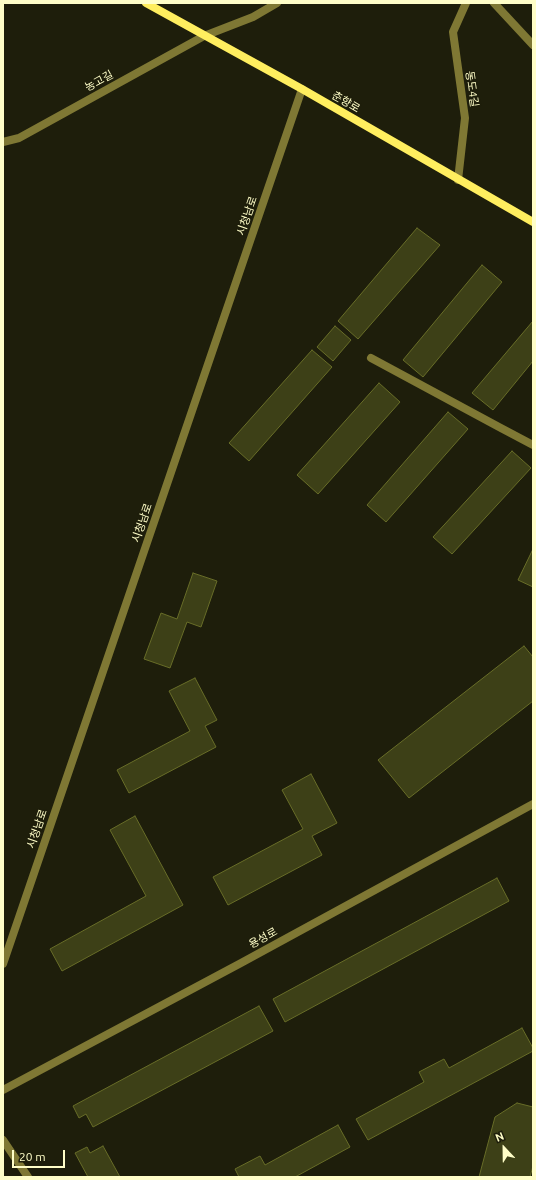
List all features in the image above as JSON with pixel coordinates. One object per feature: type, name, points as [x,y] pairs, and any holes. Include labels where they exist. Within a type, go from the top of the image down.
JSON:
[{"type":"street","name":"춘향로","points":[[146,3],[302,89],[533,222]]},
{"type":"street","name":"농고길","points":[[3,142],[19,138],[204,36],[253,17],[277,3]]},
{"type":"street","name":"동도4길","points":[[458,180],[465,118],[453,32],[466,3]]},
{"type":"street","points":[[494,3],[533,45]]},
{"type":"street","name":"시청남로","points":[[3,964],[302,89]]},
{"type":"street","points":[[371,358],[492,424],[533,444]]},
{"type":"street","name":"용성로","points":[[3,1090],[241,963],[533,804]]},
{"type":"street","points":[[3,1140],[28,1177]]},
{"type":"building","points":[[417,228],[440,245],[358,339],[338,321]]},
{"type":"building","points":[[482,265],[502,282],[423,377],[403,360]]},
{"type":"building","points":[[533,321],[533,361],[493,410],[472,393]]},
{"type":"building","points":[[335,326],[351,340],[333,361],[317,347]]},
{"type":"building","points":[[312,350],[332,367],[249,461],[229,443]]},
{"type":"building","points":[[379,383],[400,402],[318,494],[297,475]]},
{"type":"building","points":[[448,412],[468,429],[386,522],[367,505]]},
{"type":"building","points":[[512,451],[531,468],[452,554],[433,537]]},
{"type":"building","points":[[533,549],[533,587],[518,580]]},
{"type":"building","points":[[193,573],[217,581],[201,627],[187,622],[170,668],[144,659],[161,613],[177,619]]},
{"type":"building","points":[[524,646],[533,657],[533,701],[409,798],[378,760]]},
{"type":"building","points":[[195,678],[217,720],[205,726],[216,747],[129,793],[117,770],[190,731],[169,691]]},
{"type":"building","points":[[311,774],[337,823],[312,836],[322,855],[228,905],[213,877],[303,829],[282,790]]},
{"type":"building","points":[[135,816],[183,905],[62,971],[50,949],[146,896],[110,830]]},
{"type":"building","points":[[497,878],[509,901],[285,1022],[273,999]]},
{"type":"building","points":[[259,1006],[273,1031],[93,1127],[86,1114],[79,1118],[73,1106]]},
{"type":"building","points":[[522,1028],[533,1048],[533,1051],[368,1140],[356,1119],[424,1082],[419,1072],[444,1059],[449,1068]]},
{"type":"building","points":[[517,1103],[533,1107],[533,1166],[530,1177],[479,1177],[495,1117]]},
{"type":"building","points":[[338,1125],[350,1147],[295,1177],[239,1177],[235,1169],[260,1156],[265,1165]]},
{"type":"building","points":[[103,1146],[120,1177],[88,1177],[75,1153],[87,1147],[90,1153]]}]
